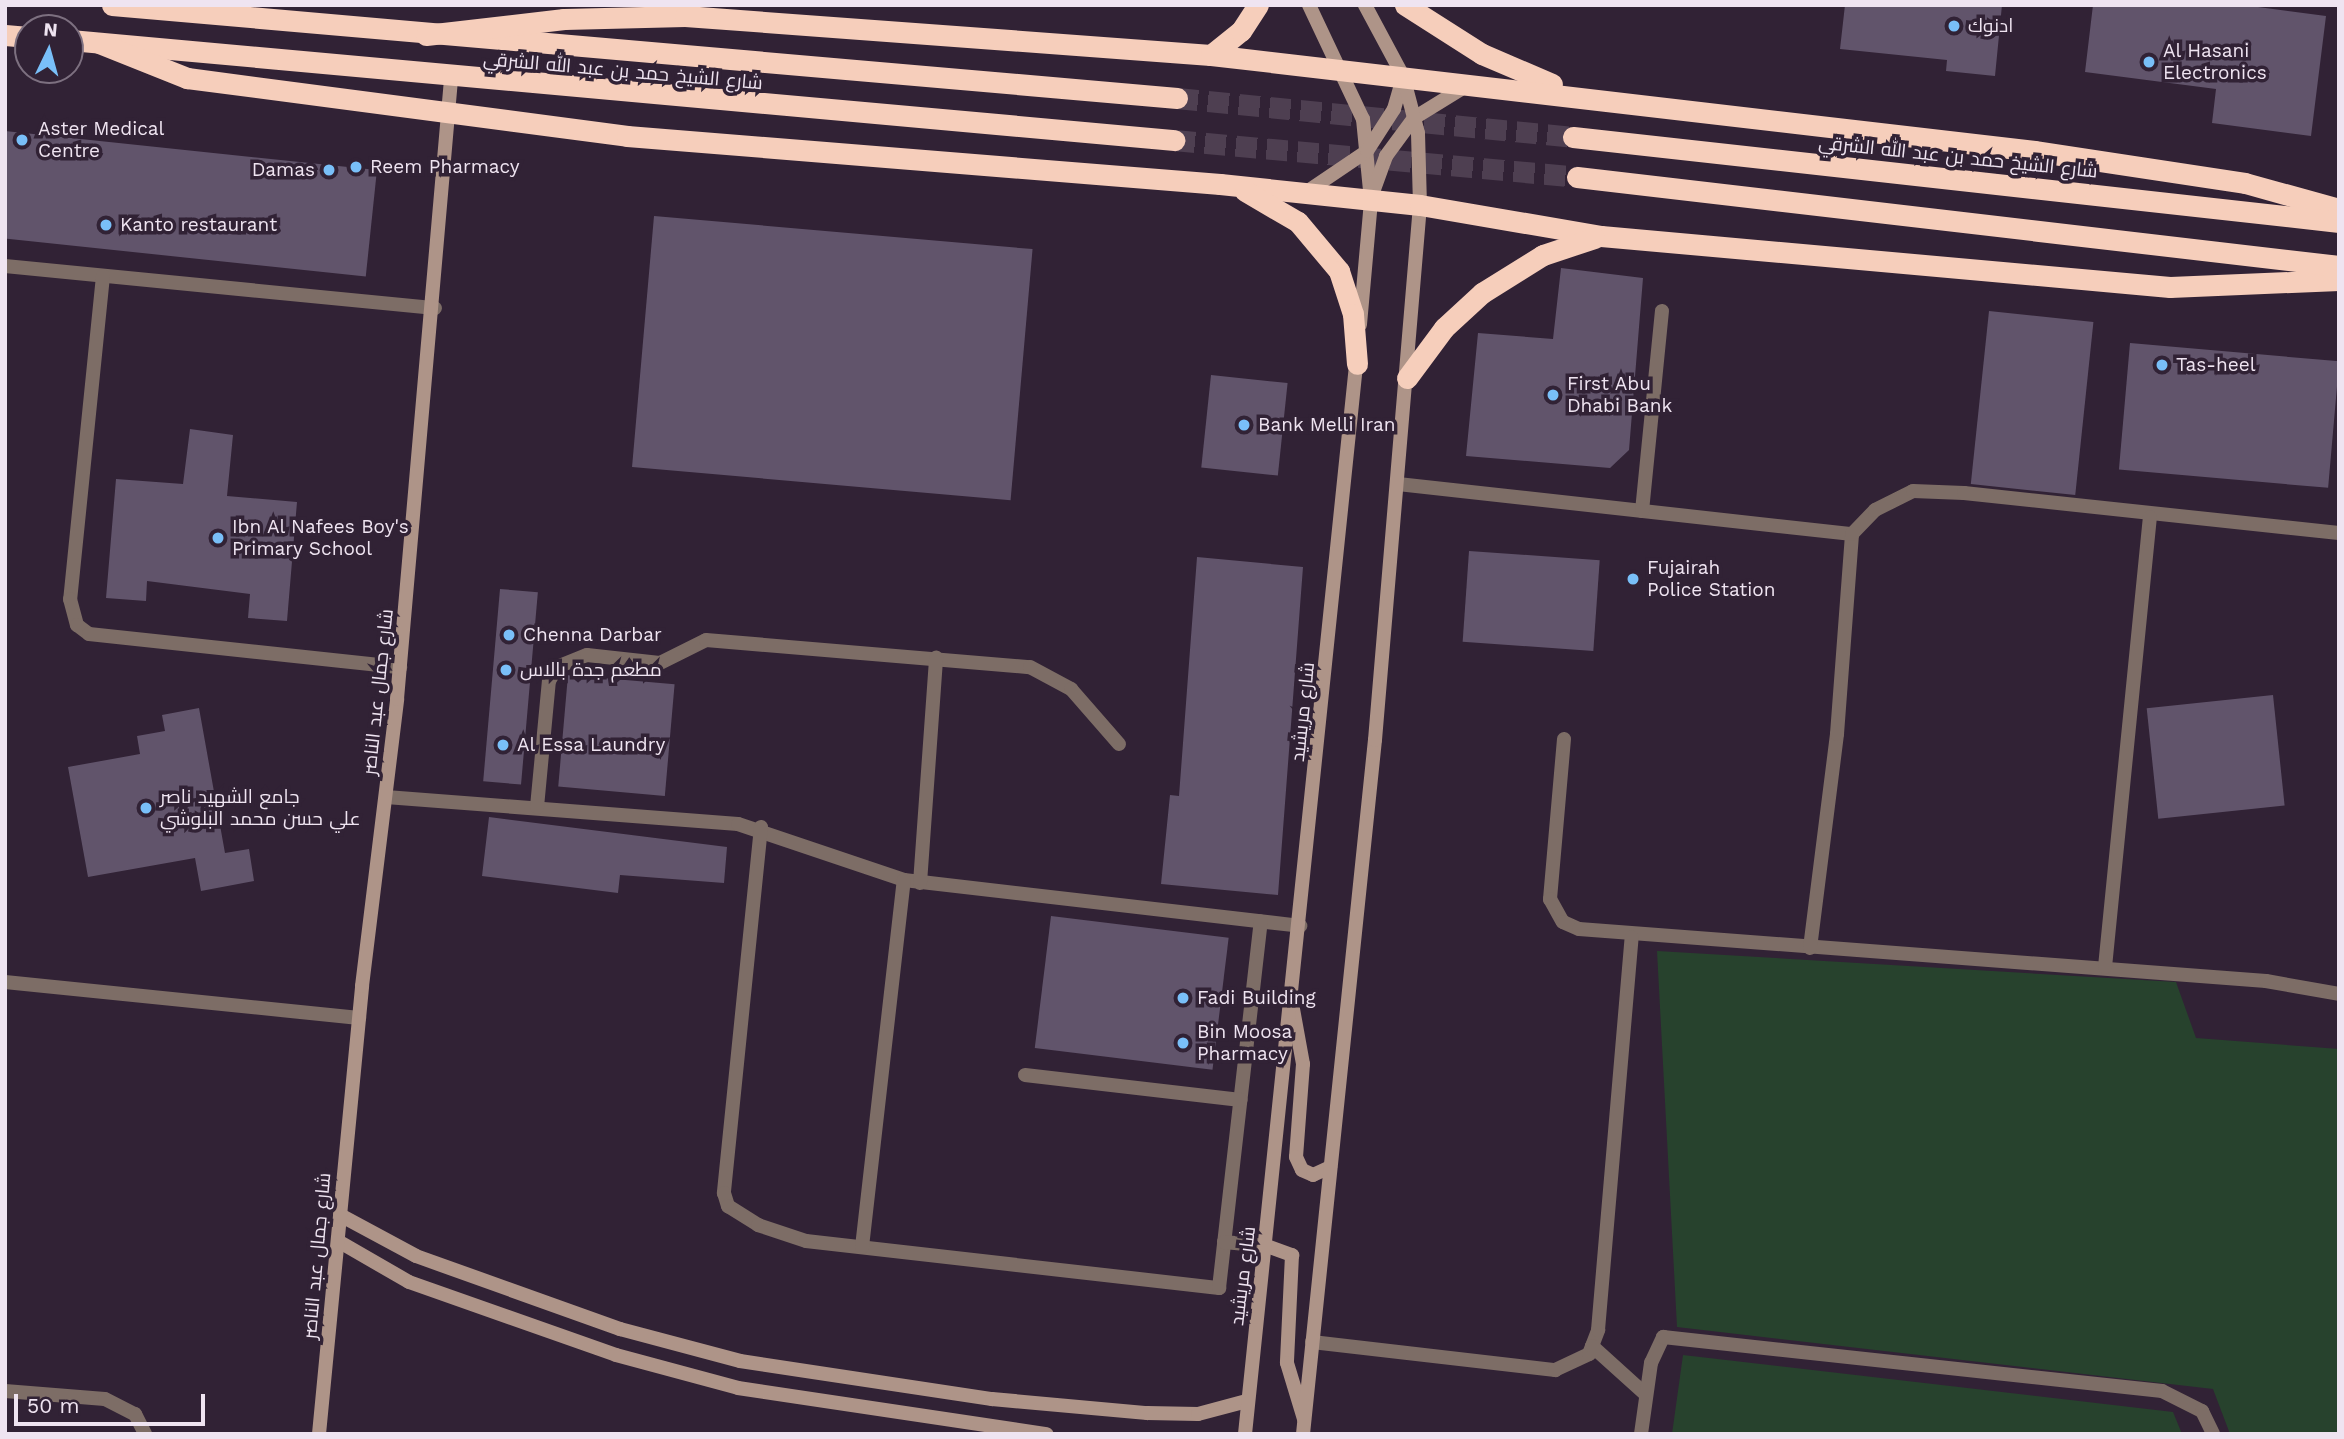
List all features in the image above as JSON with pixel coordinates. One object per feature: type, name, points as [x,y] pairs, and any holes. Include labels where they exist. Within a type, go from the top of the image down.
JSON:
[{"type":"highway","name":"شارع الشيخ حمد بن عبد الله الشرقي","points":[[112,5],[245,20],[1177,98]]},
{"type":"highway","points":[[1211,55],[1241,31],[1258,5]]},
{"type":"highway","points":[[1405,5],[1482,54],[1591,96]]},
{"type":"highway","points":[[426,35],[598,12],[671,11],[1211,55],[1591,96],[2203,176],[2339,209]]},
{"type":"highway","name":"شارع الشيخ حمد بن عبد الله الشرقي","points":[[84,41],[451,79],[1174,140]]},
{"type":"highway","points":[[99,43],[187,78],[448,116],[738,148],[1220,184],[1420,205],[1601,236],[2170,287],[2339,280]]},
{"type":"highway","name":"شارع الشيخ حمد بن عبد الله الشرقي","points":[[1573,137],[2339,222]]},
{"type":"highway","points":[[1577,177],[2339,266]]},
{"type":"highway","points":[[1220,184],[1280,209],[1325,249],[1348,291],[1357,365]]},
{"type":"highway","points":[[1407,378],[1444,328],[1482,293],[1544,256],[1601,236]]},
{"type":"main road","name":"شارع مريشيد","points":[[1245,1434],[1340,545],[1371,201],[1363,119],[1345,69],[1309,5]]},
{"type":"main road","points":[[1304,1426],[1398,484],[1420,205],[1413,118],[1403,76],[1365,5]]},
{"type":"main road","points":[[1304,193],[1367,152],[1394,108],[1403,76]]},
{"type":"main road","name":"شارع جمال عبد الناصر","points":[[319,1434],[359,1018],[400,667],[435,308],[451,79]]},
{"type":"main road","points":[[1371,201],[1385,156],[1413,118],[1472,83]]},
{"type":"main road","points":[[1292,1005],[1303,1064],[1296,1157],[1302,1170],[1313,1175],[1330,1167]]},
{"type":"main road","points":[[340,1215],[416,1256],[620,1329],[740,1361],[992,1399],[1147,1413],[1198,1414],[1247,1401]]},
{"type":"main road","points":[[338,1241],[410,1282],[615,1356],[738,1388],[1048,1434]]},
{"type":"main road","points":[[1267,1246],[1292,1255],[1287,1363],[1295,1405],[1304,1426]]},
{"type":"street","points":[[227,5],[245,20]]},
{"type":"street","points":[[5,266],[435,308]]},
{"type":"street","points":[[103,276],[70,599],[77,625],[89,634],[400,667]]},
{"type":"street","points":[[1643,512],[1662,311]]},
{"type":"street","points":[[1398,484],[1852,534]]},
{"type":"street","points":[[1810,948],[1837,734],[1852,534],[1891,498],[1913,491],[2150,517],[2339,533]]},
{"type":"street","points":[[2105,967],[2150,517]]},
{"type":"street","points":[[537,807],[549,681],[571,658],[660,663],[706,640],[936,658],[1052,675],[1119,744]]},
{"type":"street","points":[[920,883],[936,658]]},
{"type":"street","points":[[1564,739],[1554,912],[1579,929],[1632,937],[2105,967],[2266,981],[2339,994]]},
{"type":"street","points":[[386,797],[761,827],[904,880],[920,883],[1300,926]]},
{"type":"street","points":[[761,827],[724,1193],[729,1206],[758,1225],[806,1241],[1219,1288],[1261,921]]},
{"type":"street","points":[[862,1247],[904,880]]},
{"type":"street","points":[[1312,1342],[1555,1370],[1581,1363],[1592,1346],[1632,937]]},
{"type":"street","points":[[5,982],[359,1018]]},
{"type":"street","points":[[1025,1075],[1241,1100]]},
{"type":"street","points":[[1224,1242],[1267,1246]]},
{"type":"street","points":[[1641,1434],[1644,1393],[1663,1337],[2162,1391],[2202,1411],[2213,1434]]},
{"type":"street","points":[[1592,1346],[1644,1393]]},
{"type":"street","points":[[5,1391],[105,1399],[135,1414],[145,1434]]},
{"type":"green space","points":[[1657,951],[2176,982],[2196,1038],[2339,1049],[2339,1434],[2230,1434],[2213,1389],[1677,1327]]},
{"type":"green space","points":[[1683,1355],[2173,1412],[2182,1434],[1672,1434]]},
{"type":"building","points":[[1845,5],[2002,5],[1995,76],[1946,71],[1947,60],[1840,49]]},
{"type":"building","points":[[2093,5],[2243,5],[2326,16],[2311,136],[2212,123],[2216,89],[2085,72]]},
{"type":"building","points":[[5,131],[377,170],[366,277],[5,239]]},
{"type":"building","points":[[654,216],[1033,249],[1011,500],[632,467]]},
{"type":"building","name":"First Abu Dhabi Bank","points":[[1561,268],[1643,278],[1629,450],[1610,468],[1466,456],[1478,333],[1553,339]]},
{"type":"building","points":[[1989,311],[2093,322],[2075,495],[1971,484]]},
{"type":"building","points":[[2130,343],[2339,361],[2328,488],[2119,470]]},
{"type":"building","name":"Bank Melli Iran","points":[[1211,375],[1288,383],[1278,476],[1201,467]]},
{"type":"building","points":[[190,429],[233,435],[227,496],[297,502],[287,621],[248,618],[250,594],[147,581],[146,601],[106,598],[116,479],[183,484]]},
{"type":"building","points":[[1469,551],[1600,560],[1593,651],[1463,642]]},
{"type":"building","points":[[1197,557],[1303,567],[1278,895],[1161,884],[1170,795],[1179,796]]},
{"type":"building","points":[[500,589],[538,592],[521,785],[483,781]]},
{"type":"building","points":[[568,675],[675,684],[665,796],[558,787]]},
{"type":"building","points":[[2273,695],[2285,805],[2158,819],[2147,708]]},
{"type":"building","name":"جامع الشهيد ناصر علي حسن محمد البلوشي","points":[[199,708],[225,853],[249,849],[254,881],[201,891],[195,858],[88,877],[68,767],[140,754],[137,736],[165,731],[162,715]]},
{"type":"building","points":[[489,817],[727,847],[724,883],[620,875],[618,893],[482,876]]},
{"type":"building","points":[[1051,916],[1229,938],[1212,1070],[1035,1048]]},
{"type":"tunnel","points":[[1177,98],[1573,137]]},
{"type":"tunnel","points":[[1174,140],[1577,177]]},
{"type":"place","name":"ادنوك","points":[[1954,26]]},
{"type":"place","name":"Al Hasani Electronics","points":[[2149,62]]},
{"type":"place","name":"Aster Medical Centre","points":[[22,140]]},
{"type":"place","name":"Reem Pharmacy","points":[[356,167]]},
{"type":"place","name":"Damas","points":[[329,170]]},
{"type":"place","name":"Kanto restaurant","points":[[106,225]]},
{"type":"place","name":"Tas-heel","points":[[2162,365]]},
{"type":"place","name":"First Abu Dhabi Bank","points":[[1553,395]]},
{"type":"place","name":"Bank Melli Iran","points":[[1244,425]]},
{"type":"place","name":"Ibn Al Nafees Boy's Primary School","points":[[218,538]]},
{"type":"place","name":"Fujairah Police Station","points":[[1633,579]]},
{"type":"place","name":"Chenna Darbar","points":[[509,635]]},
{"type":"place","name":"مطعم جدة بالاس","points":[[506,670]]},
{"type":"place","name":"Al Essa Laundry","points":[[503,745]]},
{"type":"place","name":"جامع الشهيد ناصر علي حسن محمد البلوشي","points":[[146,808]]},
{"type":"place","name":"Fadi Building","points":[[1183,998]]},
{"type":"place","name":"Bin Moosa Pharmacy","points":[[1183,1043]]}]
